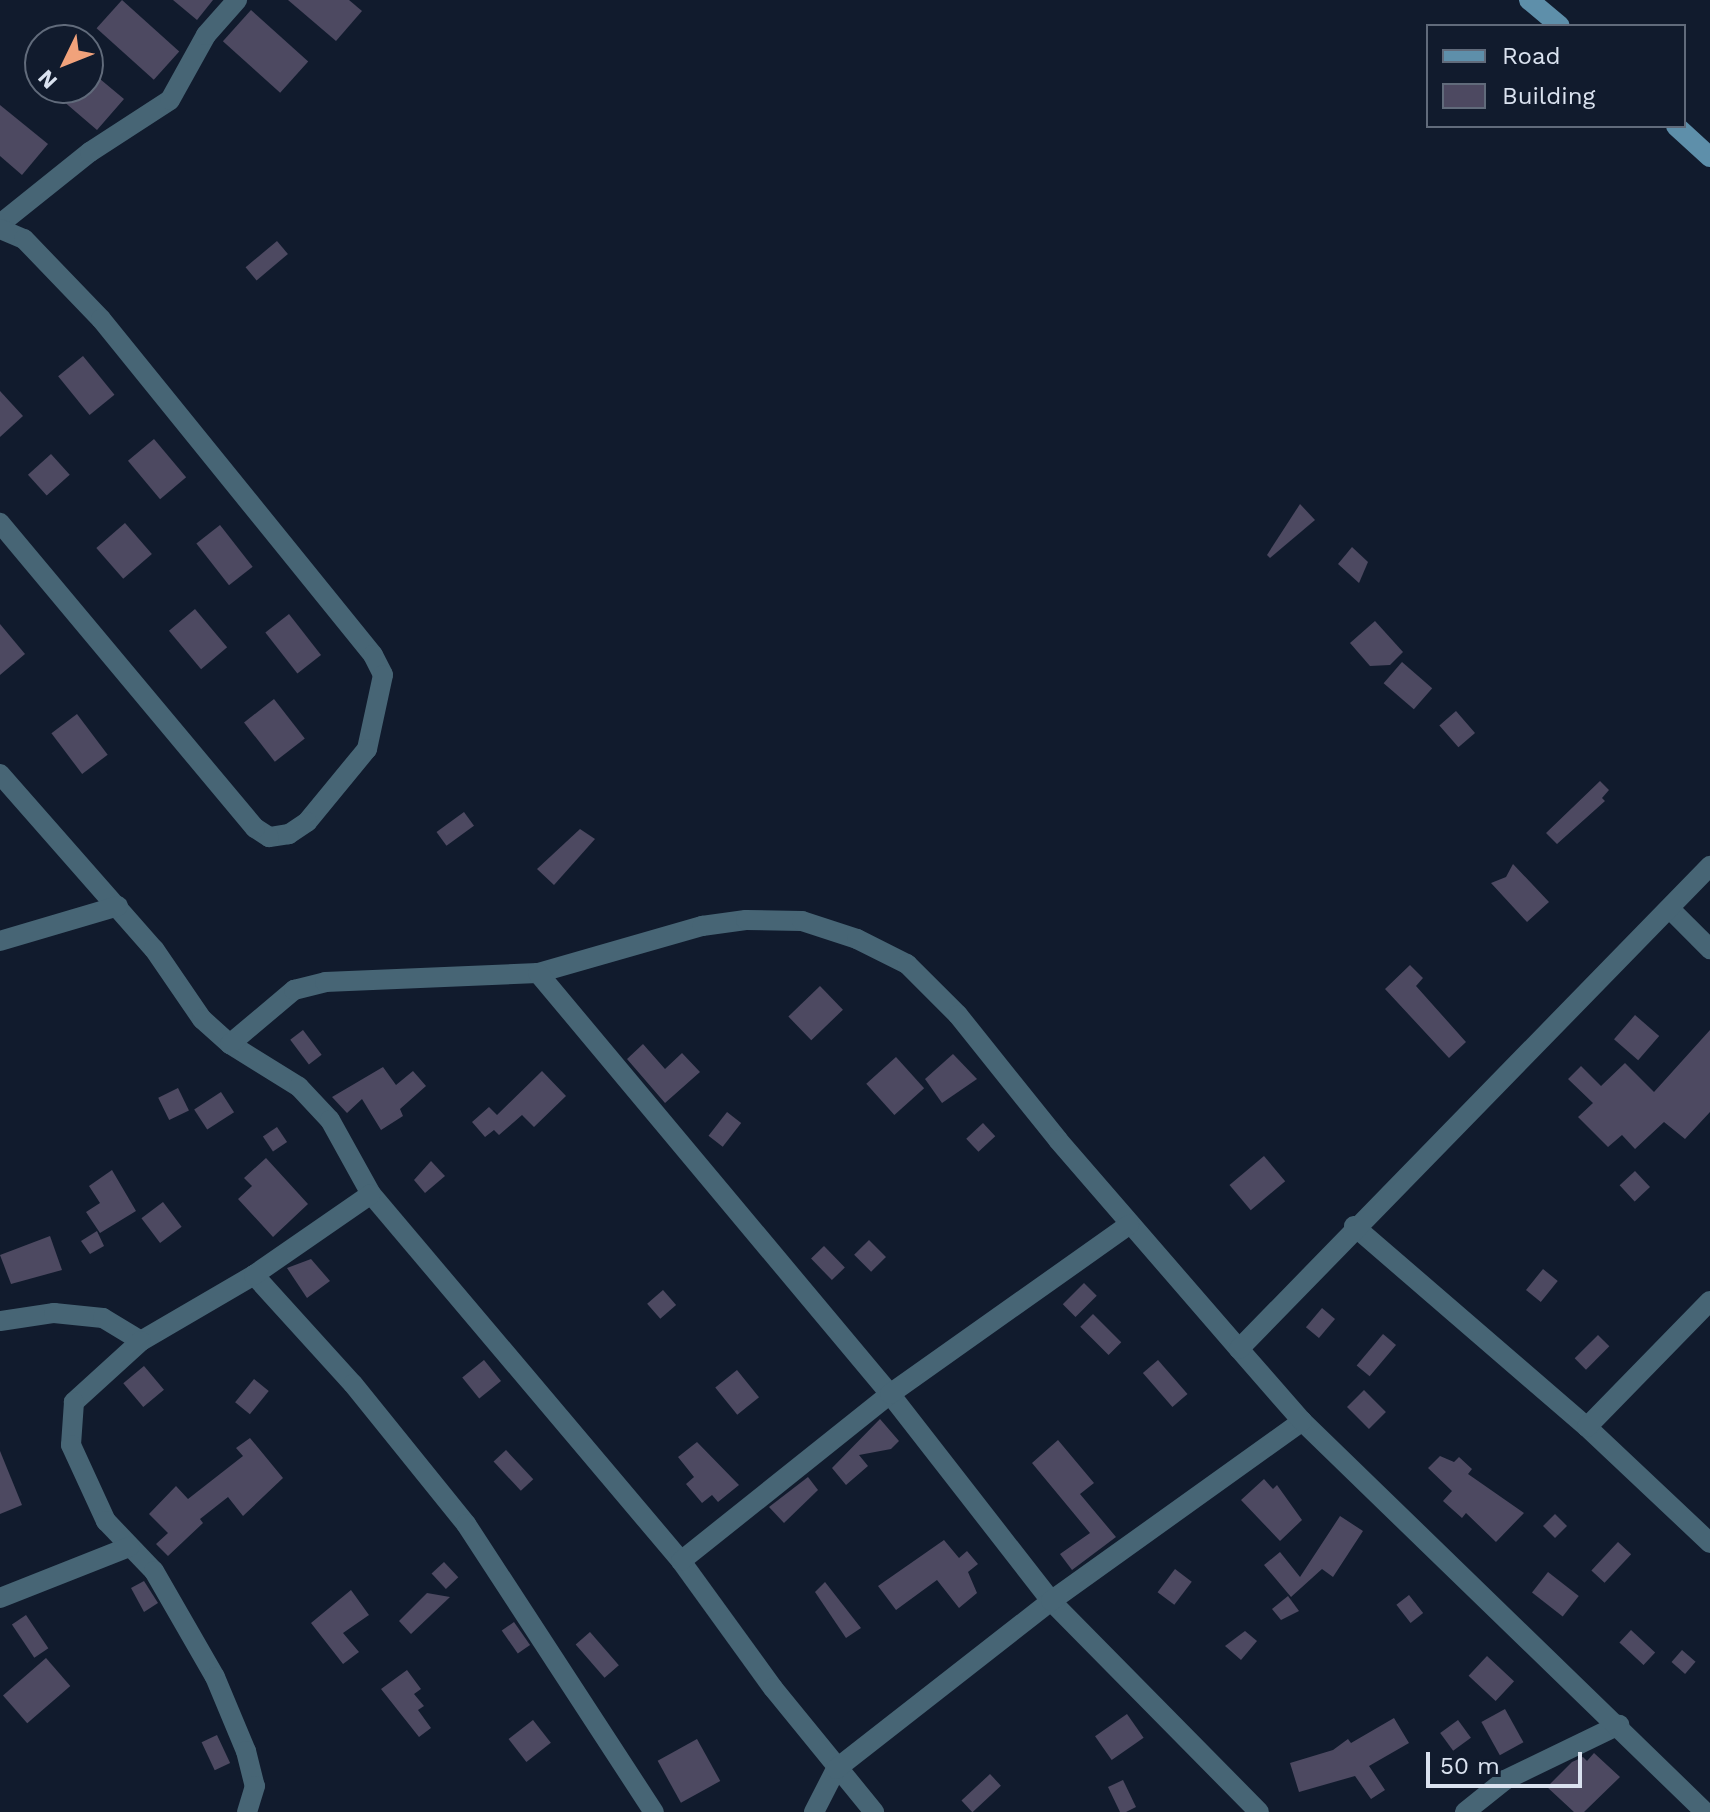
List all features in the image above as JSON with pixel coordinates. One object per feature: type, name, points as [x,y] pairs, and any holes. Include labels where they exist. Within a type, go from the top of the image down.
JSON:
[{"type":"street","points":[[0,523],[255,828],[269,837],[289,834],[307,822],[367,749],[383,675],[373,655],[101,319],[24,239],[0,227],[90,152],[170,100],[206,35],[237,0]]},
{"type":"street","points":[[1529,0],[1558,24]]},
{"type":"street","points":[[1678,128],[1710,157]]},
{"type":"street","points":[[0,774],[118,906],[202,1019],[230,1044],[299,1087],[330,1120],[371,1194],[681,1561],[836,1769],[874,1812]]},
{"type":"street","points":[[1239,1349],[1354,1226],[1710,866]]},
{"type":"street","points":[[0,941],[118,906]]},
{"type":"street","points":[[1670,909],[1710,949]]},
{"type":"street","points":[[230,1044],[294,990],[325,982],[538,973],[702,926],[746,920],[802,921],[857,939],[907,964],[958,1015],[1129,1225],[1302,1421],[1619,1725],[1705,1812]]},
{"type":"street","points":[[538,973],[890,1394],[1051,1601],[1259,1812]]},
{"type":"street","points":[[247,1812],[255,1786],[220,1690],[154,1571],[106,1521],[69,1431],[74,1402],[141,1341],[254,1275],[371,1194]]},
{"type":"street","points":[[681,1561],[890,1394],[1129,1225]]},
{"type":"street","points":[[1354,1226],[1587,1427],[1710,1543]]},
{"type":"street","points":[[254,1275],[353,1384],[466,1524],[654,1812]]},
{"type":"street","points":[[1587,1427],[1710,1301]]},
{"type":"street","points":[[0,1321],[54,1313],[103,1318],[141,1341]]},
{"type":"street","points":[[814,1812],[836,1769],[1051,1601],[1302,1421]]},
{"type":"street","points":[[0,1598],[129,1547]]},
{"type":"street","points":[[1465,1812],[1505,1780],[1619,1725]]},
{"type":"building","points":[[122,0],[179,52],[154,80],[104,35],[104,24],[100,24]]},
{"type":"building","points":[[173,0],[213,0],[197,20]]},
{"type":"building","points":[[288,0],[349,0],[362,11],[336,41]]},
{"type":"building","points":[[251,10],[308,62],[280,93],[223,41]]},
{"type":"building","points":[[104,82],[124,99],[97,130],[67,104],[104,104]]},
{"type":"building","points":[[0,105],[48,144],[22,175],[0,156]]},
{"type":"building","points":[[277,241],[288,254],[257,280],[246,267]]},
{"type":"building","points":[[83,356],[114,395],[90,415],[58,376]]},
{"type":"building","points":[[0,391],[23,416],[0,437]]},
{"type":"building","points":[[154,439],[186,477],[160,499],[128,461]]},
{"type":"building","points":[[51,454],[70,475],[47,496],[28,475]]},
{"type":"building","points":[[1300,504],[1315,520],[1270,558],[1267,555]]},
{"type":"building","points":[[125,523],[152,554],[123,579],[96,548]]},
{"type":"building","points":[[220,525],[253,567],[229,585],[196,543]]},
{"type":"building","points":[[1352,547],[1368,562],[1359,583],[1338,564]]},
{"type":"building","points":[[195,609],[227,647],[201,669],[169,631]]},
{"type":"building","points":[[289,614],[321,655],[297,673],[265,632]]},
{"type":"building","points":[[1375,621],[1403,652],[1390,665],[1370,666],[1350,643]]},
{"type":"building","points":[[0,624],[25,654],[0,675]]},
{"type":"building","points":[[1402,662],[1432,688],[1414,709],[1384,683]]},
{"type":"building","points":[[274,699],[305,738],[275,762],[244,722]]},
{"type":"building","points":[[1456,711],[1475,733],[1458,747],[1439,725]]},
{"type":"building","points":[[77,714],[108,755],[82,774],[51,733]]},
{"type":"building","points":[[1600,781],[1609,790],[1602,798],[1605,801],[1557,844],[1546,833]]},
{"type":"building","points":[[464,812],[474,826],[446,846],[436,832]]},
{"type":"building","points":[[580,829],[595,839],[554,885],[537,869]]},
{"type":"building","points":[[1513,864],[1549,902],[1527,922],[1491,883],[1506,877]]},
{"type":"building","points":[[1410,965],[1423,978],[1416,986],[1466,1042],[1449,1058],[1385,989]]},
{"type":"building","points":[[820,986],[843,1010],[811,1040],[788,1017]]},
{"type":"building","points":[[1635,1015],[1659,1036],[1638,1060],[1614,1039]]},
{"type":"building","points":[[303,1030],[322,1055],[309,1064],[290,1040]]},
{"type":"building","points":[[1710,1030],[1710,1112],[1685,1139],[1664,1122],[1635,1149],[1622,1135],[1608,1147],[1578,1117],[1593,1103],[1568,1079],[1581,1066],[1601,1086],[1625,1063],[1654,1092]]},
{"type":"building","points":[[643,1044],[665,1069],[682,1053],[700,1072],[665,1103],[627,1059]]},
{"type":"building","points":[[953,1054],[977,1079],[942,1103],[925,1079]]},
{"type":"building","points":[[896,1057],[924,1088],[894,1115],[866,1084]]},
{"type":"building","points":[[383,1067],[396,1085],[413,1071],[426,1086],[400,1109],[403,1116],[381,1130],[362,1099],[347,1113],[332,1097]]},
{"type":"building","points":[[542,1071],[566,1096],[534,1127],[522,1115],[499,1135],[494,1130],[485,1137],[472,1122],[489,1107],[497,1115]]},
{"type":"building","points":[[178,1088],[189,1110],[169,1120],[158,1098]]},
{"type":"building","points":[[221,1092],[234,1112],[207,1130],[194,1109]]},
{"type":"building","points":[[727,1112],[741,1123],[723,1147],[709,1136]]},
{"type":"building","points":[[983,1123],[995,1136],[978,1152],[966,1139]]},
{"type":"building","points":[[277,1127],[287,1142],[273,1151],[263,1137]]},
{"type":"building","points":[[1264,1156],[1285,1181],[1251,1210],[1230,1185]]},
{"type":"building","points":[[266,1158],[308,1204],[273,1237],[238,1199],[252,1186],[244,1178]]},
{"type":"building","points":[[431,1161],[445,1176],[425,1193],[414,1180]]},
{"type":"building","points":[[112,1170],[136,1211],[100,1233],[86,1212],[100,1203],[89,1186]]},
{"type":"building","points":[[1635,1171],[1650,1187],[1635,1201],[1620,1185]]},
{"type":"building","points":[[163,1202],[182,1227],[160,1243],[141,1218]]},
{"type":"building","points":[[97,1231],[104,1246],[90,1254],[81,1241]]},
{"type":"building","points":[[50,1236],[62,1270],[11,1284],[0,1255]]},
{"type":"building","points":[[869,1240],[886,1257],[871,1272],[854,1255]]},
{"type":"building","points":[[824,1246],[845,1268],[832,1280],[811,1259]]},
{"type":"building","points":[[311,1259],[330,1281],[307,1298],[287,1268]]},
{"type":"building","points":[[1543,1269],[1558,1281],[1541,1302],[1526,1290]]},
{"type":"building","points":[[1084,1283],[1097,1296],[1076,1317],[1063,1304]]},
{"type":"building","points":[[663,1290],[676,1305],[660,1319],[647,1304]]},
{"type":"building","points":[[1322,1308],[1335,1319],[1319,1338],[1306,1327]]},
{"type":"building","points":[[1093,1314],[1121,1342],[1109,1355],[1080,1327]]},
{"type":"building","points":[[1383,1334],[1396,1345],[1370,1376],[1357,1365]]},
{"type":"building","points":[[1598,1335],[1609,1346],[1586,1370],[1575,1358]]},
{"type":"building","points":[[484,1360],[501,1381],[479,1399],[462,1378]]},
{"type":"building","points":[[1158,1360],[1188,1394],[1172,1407],[1143,1373]]},
{"type":"building","points":[[144,1366],[164,1390],[143,1407],[123,1383]]},
{"type":"building","points":[[737,1370],[759,1397],[737,1415],[715,1388]]},
{"type":"building","points":[[254,1379],[269,1391],[250,1414],[235,1402]]},
{"type":"building","points":[[1364,1390],[1386,1412],[1369,1429],[1347,1407]]},
{"type":"building","points":[[880,1419],[899,1441],[891,1449],[859,1455],[868,1466],[846,1485],[832,1468]]},
{"type":"building","points":[[250,1438],[283,1478],[243,1516],[228,1497],[200,1519],[203,1523],[168,1556],[156,1544],[168,1533],[149,1514],[176,1486],[188,1499],[243,1456],[236,1448]]},
{"type":"building","points":[[1058,1440],[1094,1483],[1080,1494],[1116,1537],[1072,1570],[1060,1554],[1090,1533],[1032,1463]]},
{"type":"building","points":[[697,1442],[739,1485],[718,1502],[712,1495],[702,1503],[686,1484],[694,1477],[678,1457]]},
{"type":"building","points":[[506,1450],[533,1479],[521,1491],[494,1462]]},
{"type":"building","points":[[0,1451],[22,1505],[0,1514]]},
{"type":"building","points":[[1440,1456],[1454,1462],[1459,1457],[1472,1469],[1468,1474],[1524,1513],[1496,1542],[1466,1513],[1462,1518],[1443,1501],[1452,1491],[1428,1468]]},
{"type":"building","points":[[808,1477],[818,1490],[784,1523],[769,1507]]},
{"type":"building","points":[[1264,1479],[1273,1489],[1277,1485],[1302,1520],[1280,1541],[1241,1500]]},
{"type":"building","points":[[1555,1514],[1567,1526],[1555,1538],[1543,1526]]},
{"type":"building","points":[[1340,1516],[1363,1531],[1333,1577],[1322,1569],[1291,1597],[1264,1565],[1280,1552],[1300,1577]]},
{"type":"building","points":[[944,1540],[959,1558],[967,1551],[978,1564],[968,1572],[977,1593],[959,1608],[937,1580],[896,1610],[878,1586]]},
{"type":"building","points":[[1618,1542],[1631,1554],[1605,1583],[1591,1571]]},
{"type":"building","points":[[444,1562],[458,1577],[446,1589],[432,1574]]},
{"type":"building","points":[[1175,1569],[1192,1582],[1174,1605],[1158,1592]]},
{"type":"building","points":[[1548,1572],[1579,1596],[1563,1616],[1532,1592]]},
{"type":"building","points":[[144,1581],[158,1603],[144,1612],[131,1588]]},
{"type":"building","points":[[825,1582],[861,1628],[846,1638],[815,1592]]},
{"type":"building","points":[[351,1590],[369,1615],[343,1633],[359,1652],[343,1664],[311,1623]]},
{"type":"building","points":[[427,1593],[450,1597],[411,1634],[399,1621]]},
{"type":"building","points":[[1409,1595],[1423,1613],[1411,1623],[1396,1605]]},
{"type":"building","points":[[1288,1596],[1299,1611],[1281,1620],[1272,1609]]},
{"type":"building","points":[[26,1615],[48,1648],[34,1658],[12,1625]]},
{"type":"building","points":[[514,1622],[530,1645],[518,1654],[502,1631]]},
{"type":"building","points":[[1631,1630],[1655,1653],[1644,1665],[1619,1642]]},
{"type":"building","points":[[1245,1631],[1257,1641],[1241,1660],[1225,1646]]},
{"type":"building","points":[[590,1632],[619,1665],[605,1678],[576,1644]]},
{"type":"building","points":[[1682,1650],[1696,1662],[1685,1674],[1672,1662]]},
{"type":"building","points":[[1487,1656],[1514,1681],[1496,1701],[1469,1676]]},
{"type":"building","points":[[46,1658],[70,1686],[27,1723],[3,1695]]},
{"type":"building","points":[[407,1670],[421,1689],[414,1694],[424,1706],[418,1710],[431,1728],[419,1737],[381,1689]]},
{"type":"building","points":[[1505,1709],[1523,1742],[1500,1755],[1481,1722]]},
{"type":"building","points":[[1127,1714],[1144,1738],[1112,1760],[1095,1736]]},
{"type":"building","points":[[1394,1718],[1409,1743],[1369,1766],[1385,1790],[1371,1799],[1355,1776],[1299,1792],[1290,1763],[1333,1750],[1348,1739],[1351,1743]]},
{"type":"building","points":[[533,1720],[551,1743],[526,1762],[509,1739]]},
{"type":"building","points":[[1458,1720],[1471,1738],[1453,1751],[1440,1733]]},
{"type":"building","points":[[217,1735],[230,1763],[215,1770],[202,1742]]},
{"type":"building","points":[[697,1739],[720,1781],[681,1803],[658,1761]]},
{"type":"building","points":[[1594,1753],[1620,1777],[1584,1812],[1574,1812],[1547,1787],[1572,1762],[1583,1757],[1587,1761]]},
{"type":"building","points":[[990,1774],[1001,1786],[973,1812],[961,1801]]},
{"type":"building","points":[[1123,1780],[1136,1807],[1120,1812],[1108,1787]]}]
